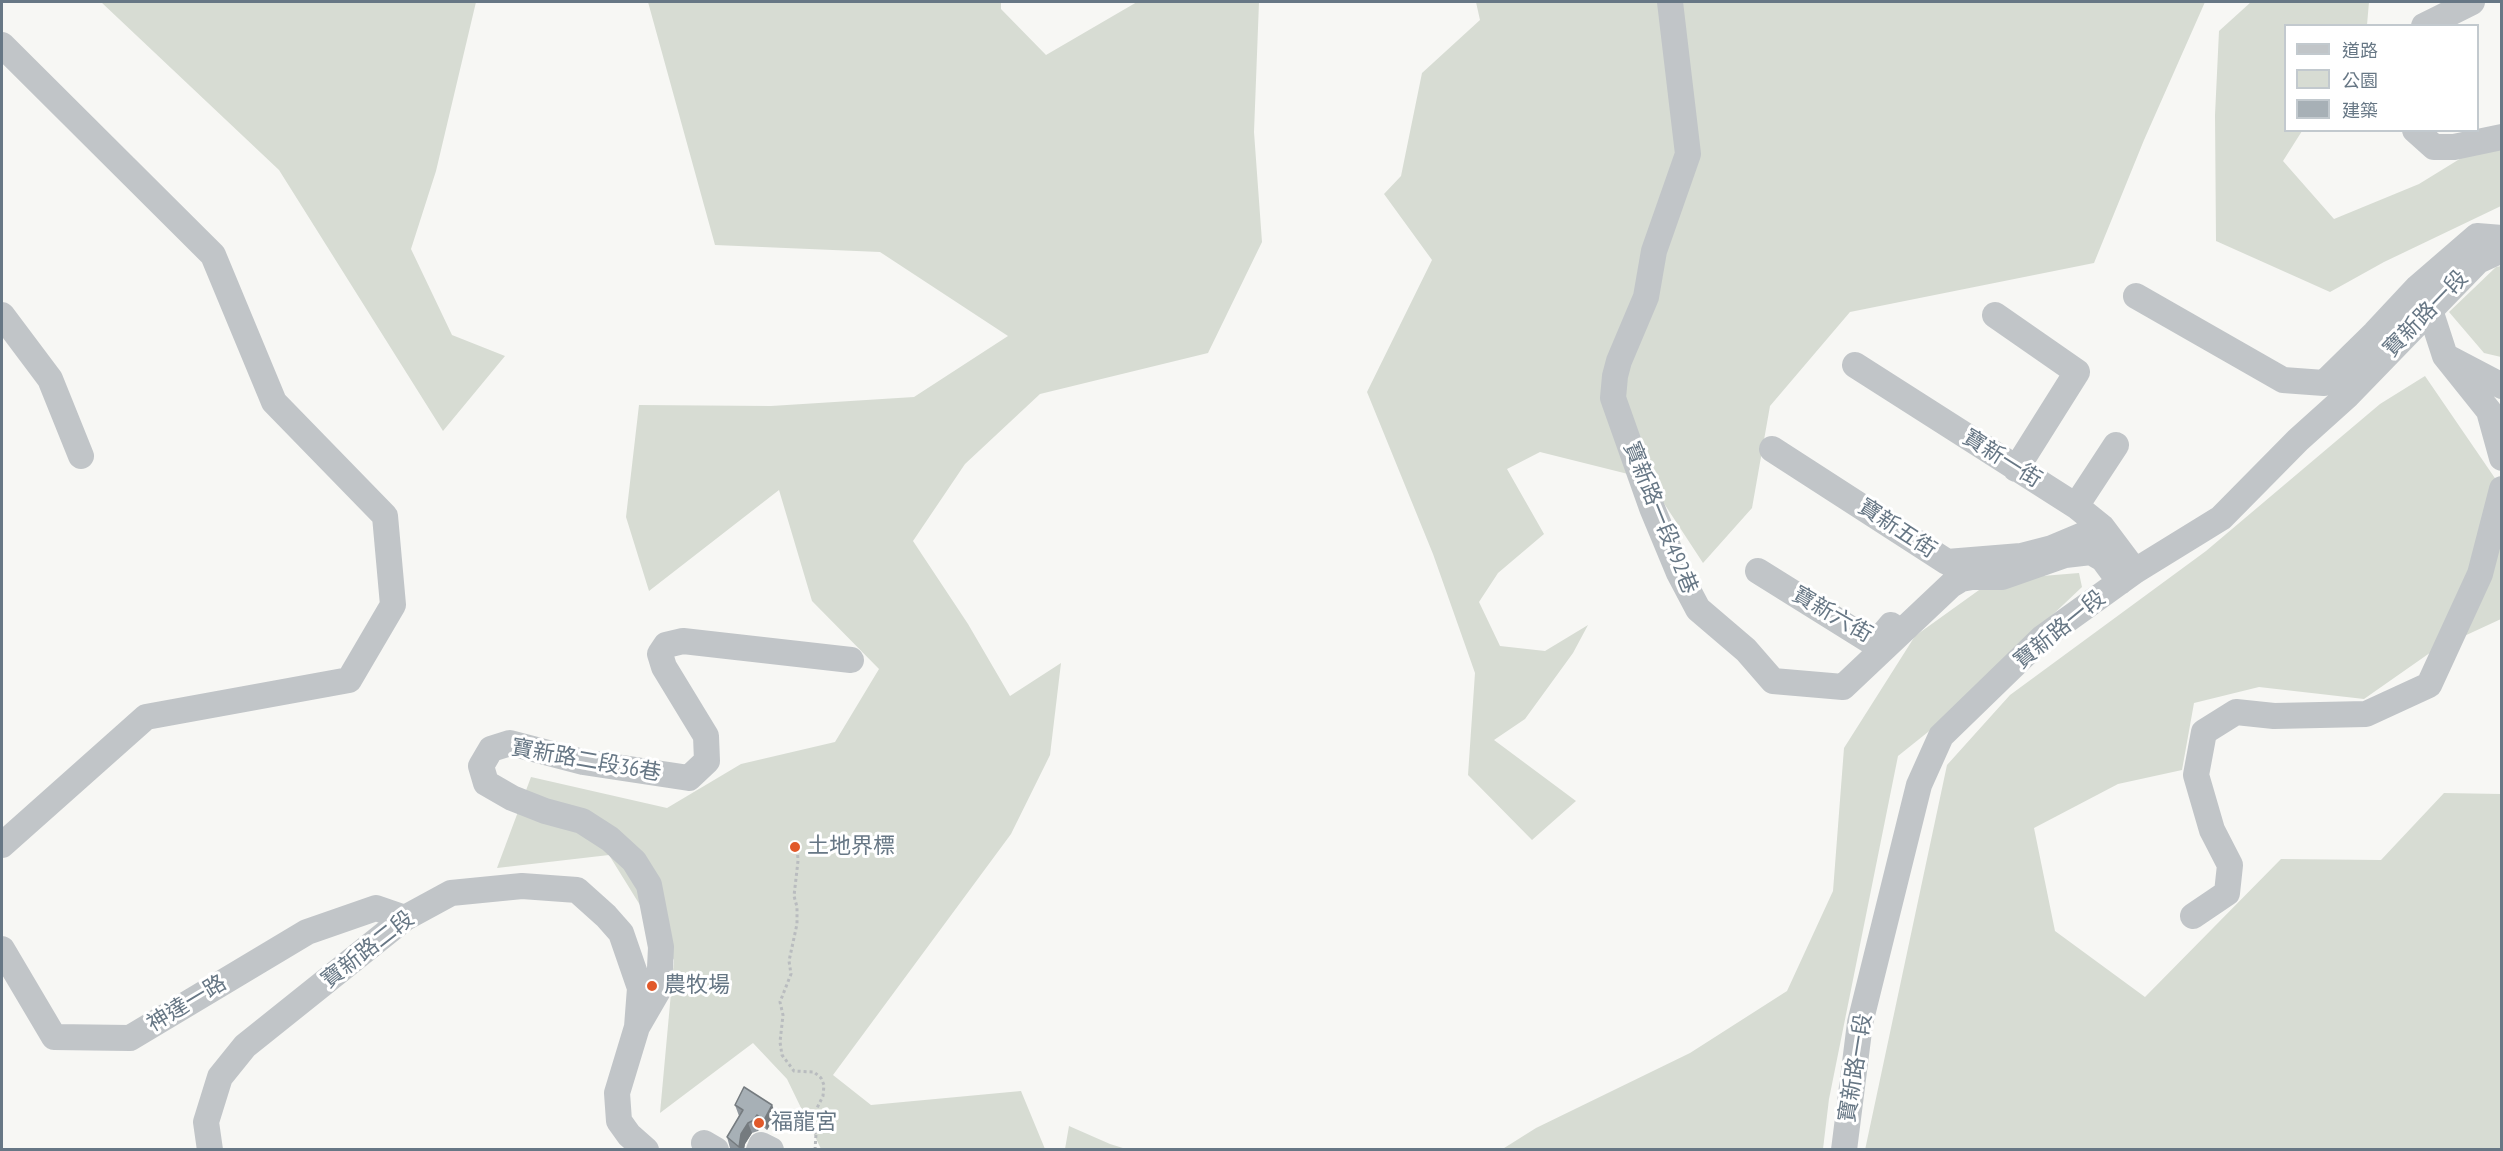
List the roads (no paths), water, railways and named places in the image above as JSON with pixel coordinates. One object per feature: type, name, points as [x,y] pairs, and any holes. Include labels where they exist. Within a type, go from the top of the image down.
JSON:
[{"type":"street","name":"寶新路一段492巷","points":[[1670,2],[1688,154],[1654,251],[1646,297],[1619,362],[1613,398],[1652,508],[1679,573],[1698,609],[1746,650],[1773,681],[1843,687],[1951,585],[1961,579],[2002,577],[2065,555],[2091,552],[2127,576]]},
{"type":"street","points":[[2428,24],[2472,2]]},
{"type":"street","points":[[2,45],[213,255],[274,402],[385,516],[393,605],[349,680],[147,717],[2,844]]},
{"type":"street","points":[[2417,132],[2434,147],[2454,147],[2502,137]]},
{"type":"street","points":[[2136,296],[2283,380],[2324,383],[2418,287],[2477,236],[2502,238]]},
{"type":"street","name":"寶新路一段","points":[[1844,1149],[1860,1023],[1919,785],[1941,736],[2043,638],[2127,576],[2222,518],[2298,440],[2348,395],[2478,261],[2502,250]]},
{"type":"street","points":[[2430,310],[2445,356],[2489,411],[2502,458]]},
{"type":"street","points":[[2,315],[50,379],[81,456]]},
{"type":"street","points":[[1995,315],[2077,372],[2016,469]]},
{"type":"street","points":[[2445,356],[2502,386]]},
{"type":"street","name":"寶新一街","points":[[1855,365],[2076,506],[2102,527],[2127,576]]},
{"type":"street","points":[[2076,506],[2116,445]]},
{"type":"street","name":"寶新五街","points":[[1772,449],[1947,562],[2021,556],[2052,548],[2102,527]]},
{"type":"street","points":[[2193,916],[2227,893],[2230,865],[2212,830],[2196,775],[2204,732],[2236,712],[2274,716],[2366,714],[2429,686],[2480,574],[2502,489]]},
{"type":"street","name":"寶新六街","points":[[1758,571],[1875,644],[1947,562]]},
{"type":"street","name":"寶新路二段36巷","points":[[637,1027],[659,988],[661,947],[649,885],[634,861],[610,839],[582,821],[545,811],[512,798],[486,783],[481,766],[491,749],[510,743],[584,762],[689,778],[707,761],[706,736],[664,667],[660,654],[666,645],[683,641],[851,660]]},
{"type":"street","name":"寶新路二段","points":[[210,1149],[206,1122],[220,1077],[245,1046],[405,918],[451,893],[522,886],[577,890],[621,933],[640,988],[637,1027],[617,1093],[619,1121],[629,1135],[646,1149]]},
{"type":"street","name":"神達一路","points":[[2,949],[54,1037],[130,1038],[307,932],[376,908],[405,918]]},
{"type":"street","points":[[759,1149],[761,1145],[771,1149]]},
{"type":"place","name":"土地界標","points":[[795,847]]},
{"type":"place","name":"農牧場","points":[[652,986]]},
{"type":"place","name":"福龍宮","points":[[759,1123]]}]
